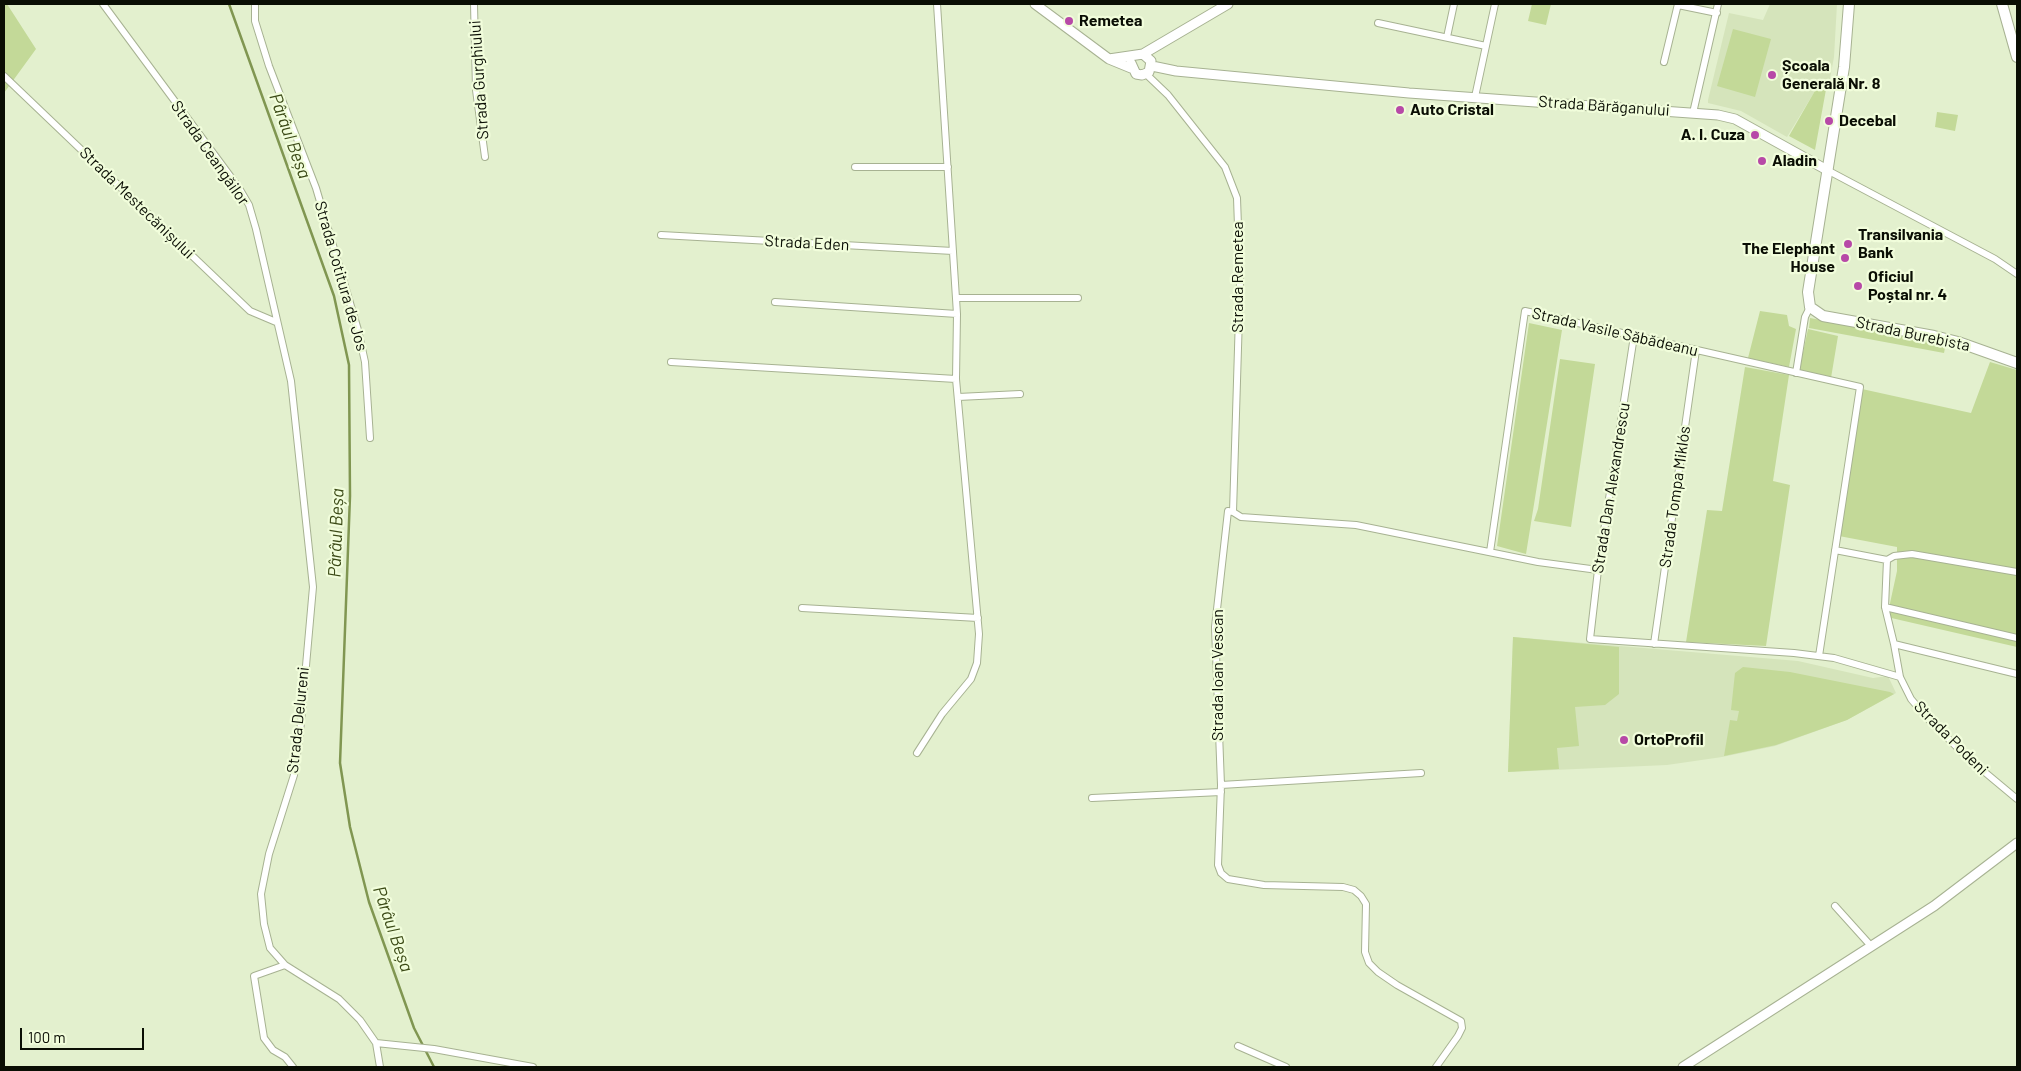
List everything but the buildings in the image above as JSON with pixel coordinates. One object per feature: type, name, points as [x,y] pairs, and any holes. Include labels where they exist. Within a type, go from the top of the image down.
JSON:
[{"type":"main road","points":[[1810,307],[1808,292],[1844,66],[1849,4]]},
{"type":"main road","points":[[2002,4],[2017,57]]},
{"type":"main road","name":"Strada Burebista","points":[[1810,307],[1823,316],[1934,336],[1958,342],[2017,363]]},
{"type":"street","name":"Strada Ceangăilor","points":[[102,4],[239,188],[249,205],[276,322]]},
{"type":"street","name":"Strada Cotitura de Jos","points":[[255,4],[255,21],[263,47],[316,188],[358,330],[365,362],[370,438]]},
{"type":"street","name":"Strada Gurghiului","points":[[474,4],[476,90],[485,157]]},
{"type":"street","points":[[917,753],[942,714],[971,679],[978,663],[978,618],[956,379],[957,314],[938,4]]},
{"type":"street","points":[[1035,4],[1109,59],[1131,68],[1139,75],[1146,74],[1160,46]]},
{"type":"street","points":[[1109,59],[1139,55],[1160,46],[1228,4]]},
{"type":"street","points":[[1447,37],[1454,4]]},
{"type":"street","points":[[1475,97],[1495,4]]},
{"type":"street","points":[[1664,62],[1678,4],[1716,13]]},
{"type":"street","points":[[1693,113],[1718,4]]},
{"type":"street","points":[[1378,23],[1486,46]]},
{"type":"street","points":[[1139,55],[1152,64]]},
{"type":"street","points":[[1131,68],[1131,62],[1139,55]]},
{"type":"street","name":"Strada Bărăganului","points":[[1152,64],[1188,72],[1735,118],[1827,170],[1986,254],[2017,274]]},
{"type":"street","name":"Strada Remetea","points":[[1146,74],[1168,95],[1225,167],[1238,198],[1240,283],[1233,512]]},
{"type":"street","name":"Strada Mestecănișului","points":[[4,76],[250,311],[276,322]]},
{"type":"street","points":[[855,167],[948,167]]},
{"type":"street","name":"Strada Eden","points":[[661,235],[953,251]]},
{"type":"street","points":[[956,298],[1078,298]]},
{"type":"street","points":[[775,302],[957,314]]},
{"type":"street","points":[[1796,373],[1805,317],[1810,307]]},
{"type":"street","name":"Strada Vasile Săbădeanu","points":[[1490,552],[1525,311],[1860,388],[1819,656]]},
{"type":"street","name":"Strada Delureni","points":[[276,322],[291,381],[313,587],[300,733],[294,775],[269,854],[261,894],[264,924],[270,948],[285,965],[339,999],[360,1020],[376,1043],[380,1067]]},
{"type":"street","name":"Strada Dan Alexandrescu","points":[[1634,336],[1598,570],[1590,639],[1654,644]]},
{"type":"street","name":"Strada Tompa Miklós","points":[[1654,644],[1696,350]]},
{"type":"street","points":[[671,362],[956,379]]},
{"type":"street","points":[[958,397],[1020,394]]},
{"type":"street","name":"Strada Ioan Vescan","points":[[1233,512],[1228,511],[1215,627],[1221,788],[1218,865],[1228,879],[1264,885],[1344,887],[1354,890],[1361,896],[1366,904],[1365,952],[1369,963],[1378,972],[1397,985],[1461,1021],[1462,1028],[1458,1036],[1436,1067]]},
{"type":"street","points":[[1233,512],[1241,517],[1356,525],[1552,564],[1598,570]]},
{"type":"street","points":[[1835,550],[1887,560],[1894,556],[1912,554],[2017,572]]},
{"type":"street","name":"Strada Podeni","points":[[1887,560],[1885,607],[1900,677],[1911,699],[1927,718],[1969,759],[2017,799]]},
{"type":"street","points":[[1885,607],[2017,638]]},
{"type":"street","points":[[802,608],[978,618]]},
{"type":"street","points":[[1654,644],[1834,658],[1900,677]]},
{"type":"street","points":[[1894,644],[2017,674]]},
{"type":"street","points":[[1092,798],[1421,773]]},
{"type":"street","points":[[1683,1067],[1954,892],[2017,843]]},
{"type":"street","points":[[1835,906],[1871,946]]},
{"type":"street","points":[[285,965],[254,976],[264,1038],[293,1067]]},
{"type":"street","points":[[376,1043],[434,1049],[533,1067]]},
{"type":"street","points":[[1238,1046],[1286,1067]]},
{"type":"shaded area","points":[[4,4],[7,4],[36,49],[4,93]]},
{"type":"shaded area","points":[[1532,4],[1551,4],[1546,25],[1528,21]]},
{"type":"shaded area","name":"Școala Generală Nr. 8","points":[[1770,4],[1837,4],[1834,57],[1829,84],[1821,81],[1787,137],[1741,111],[1708,103],[1729,13],[1763,20]]},
{"type":"shaded area","points":[[1733,29],[1771,39],[1755,97],[1717,86]]},
{"type":"shaded area","points":[[1820,82],[1827,84],[1815,150],[1789,136]]},
{"type":"shaded area","points":[[1937,112],[1958,115],[1955,131],[1935,127]]},
{"type":"shaded area","points":[[1760,311],[1787,315],[1789,326],[1796,329],[1789,367],[1748,358]]},
{"type":"shaded area","points":[[1810,318],[1946,343],[1944,353],[1809,328]]},
{"type":"shaded area","points":[[1529,323],[1562,330],[1526,554],[1497,546]]},
{"type":"shaded area","points":[[1808,329],[1838,336],[1831,378],[1799,371]]},
{"type":"shaded area","points":[[1560,359],[1595,364],[1571,527],[1534,521],[1538,509]]},
{"type":"shaded area","points":[[1990,362],[2017,370],[2017,647],[1887,617],[1897,571],[1897,547],[1839,536],[1862,389],[1971,413]]},
{"type":"shaded area","points":[[1745,367],[1789,375],[1773,481],[1790,485],[1766,646],[1686,642],[1707,510],[1722,511]]},
{"type":"shaded area","name":"OrtoProfil","points":[[1513,637],[1798,661],[1873,678],[1888,676],[1896,693],[1847,720],[1775,746],[1722,757],[1667,765],[1508,772]]},
{"type":"shaded area","points":[[1513,637],[1619,647],[1619,694],[1605,705],[1575,707],[1579,746],[1557,748],[1559,769],[1508,772]]},
{"type":"shaded area","points":[[1743,667],[1790,672],[1894,694],[1847,720],[1776,745],[1724,756],[1730,720],[1737,721],[1739,711],[1731,710],[1735,673]]},
{"type":"waterway","name":"Pârâul Beșa","points":[[229,4],[334,296],[349,365],[350,496],[340,763],[350,827],[369,902],[414,1028],[434,1067]]},
{"type":"place","name":"Remetea","points":[[1069,21]]},
{"type":"place","name":"Școala Generală Nr. 8","points":[[1772,75]]},
{"type":"place","name":"Auto Cristal","points":[[1400,110]]},
{"type":"place","name":"Decebal","points":[[1829,121]]},
{"type":"place","name":"A. I. Cuza","points":[[1755,135]]},
{"type":"place","name":"Aladin","points":[[1762,161]]},
{"type":"place","name":"Transilvania Bank","points":[[1848,244]]},
{"type":"place","name":"The Elephant House","points":[[1845,258]]},
{"type":"place","name":"Oficiul Poștal nr. 4","points":[[1858,286]]},
{"type":"place","name":"OrtoProfil","points":[[1624,740]]}]
